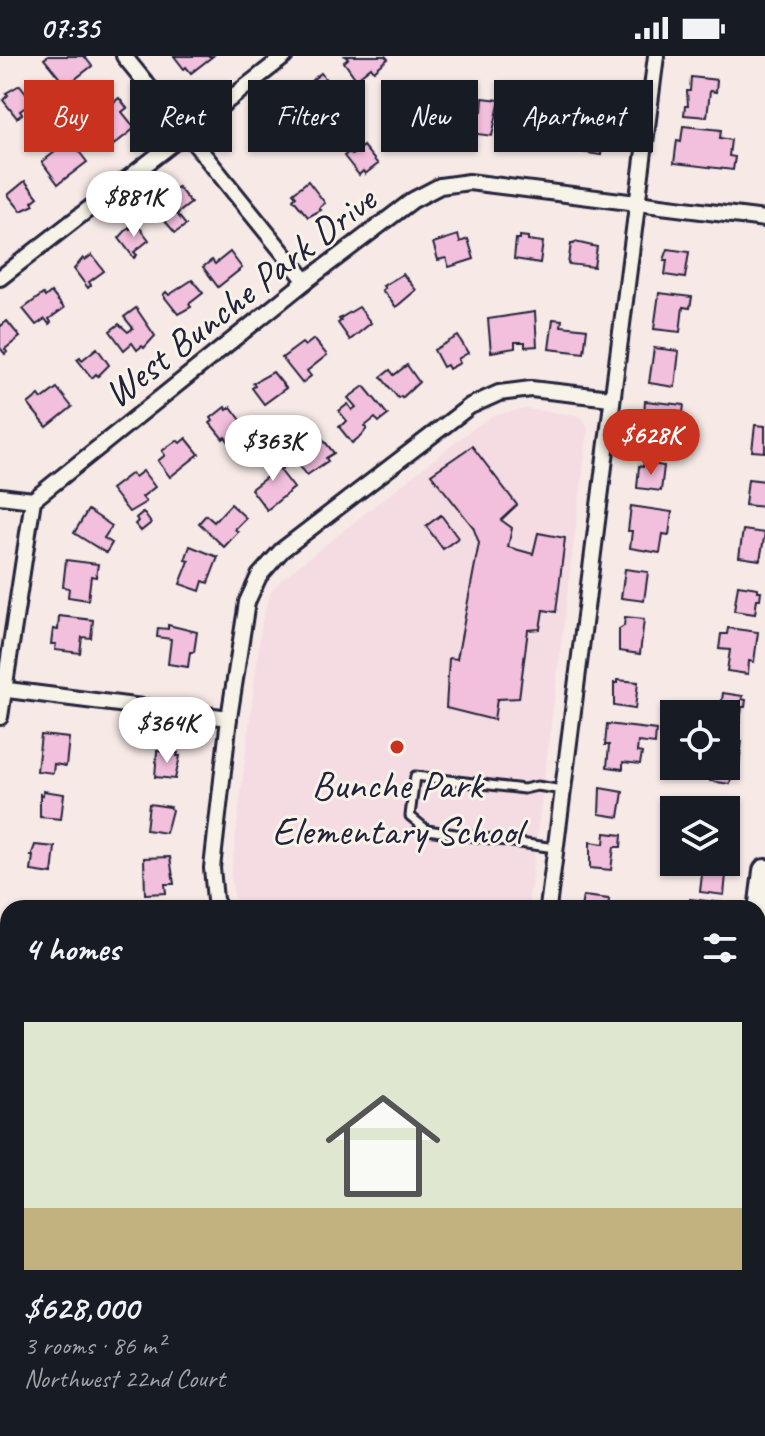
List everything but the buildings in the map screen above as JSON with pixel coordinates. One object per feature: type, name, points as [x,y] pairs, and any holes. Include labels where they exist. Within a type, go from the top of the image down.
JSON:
[{"type":"main road","points":[[761,900],[765,871]]},
{"type":"street","points":[[124,56],[142,80]]},
{"type":"street","points":[[232,97],[285,56]]},
{"type":"street","points":[[549,900],[656,56]]},
{"type":"street","points":[[0,278],[161,152]]},
{"type":"street","points":[[199,152],[306,281]]},
{"type":"street","name":"West Bunche Park Drive","points":[[33,500],[306,281],[413,200],[440,186],[469,182],[765,219]]},
{"type":"street","points":[[215,900],[212,868],[229,718],[247,602],[259,576],[282,550],[470,406],[499,393],[531,389],[611,398]]},
{"type":"street","points":[[0,496],[33,500],[0,717]]},
{"type":"street","points":[[2,689],[229,718]]},
{"type":"lane","points":[[555,848],[427,830],[410,816],[415,776],[524,789],[537,786],[563,790]]},
{"type":"shaded area","name":"Bunche Park Elementary School","points":[[525,409],[576,415],[584,420],[588,429],[529,900],[235,900],[231,874],[262,621],[271,592],[282,579],[494,415]]},
{"type":"place","name":"Bunche Park Elementary School","points":[[397,747]]}]
